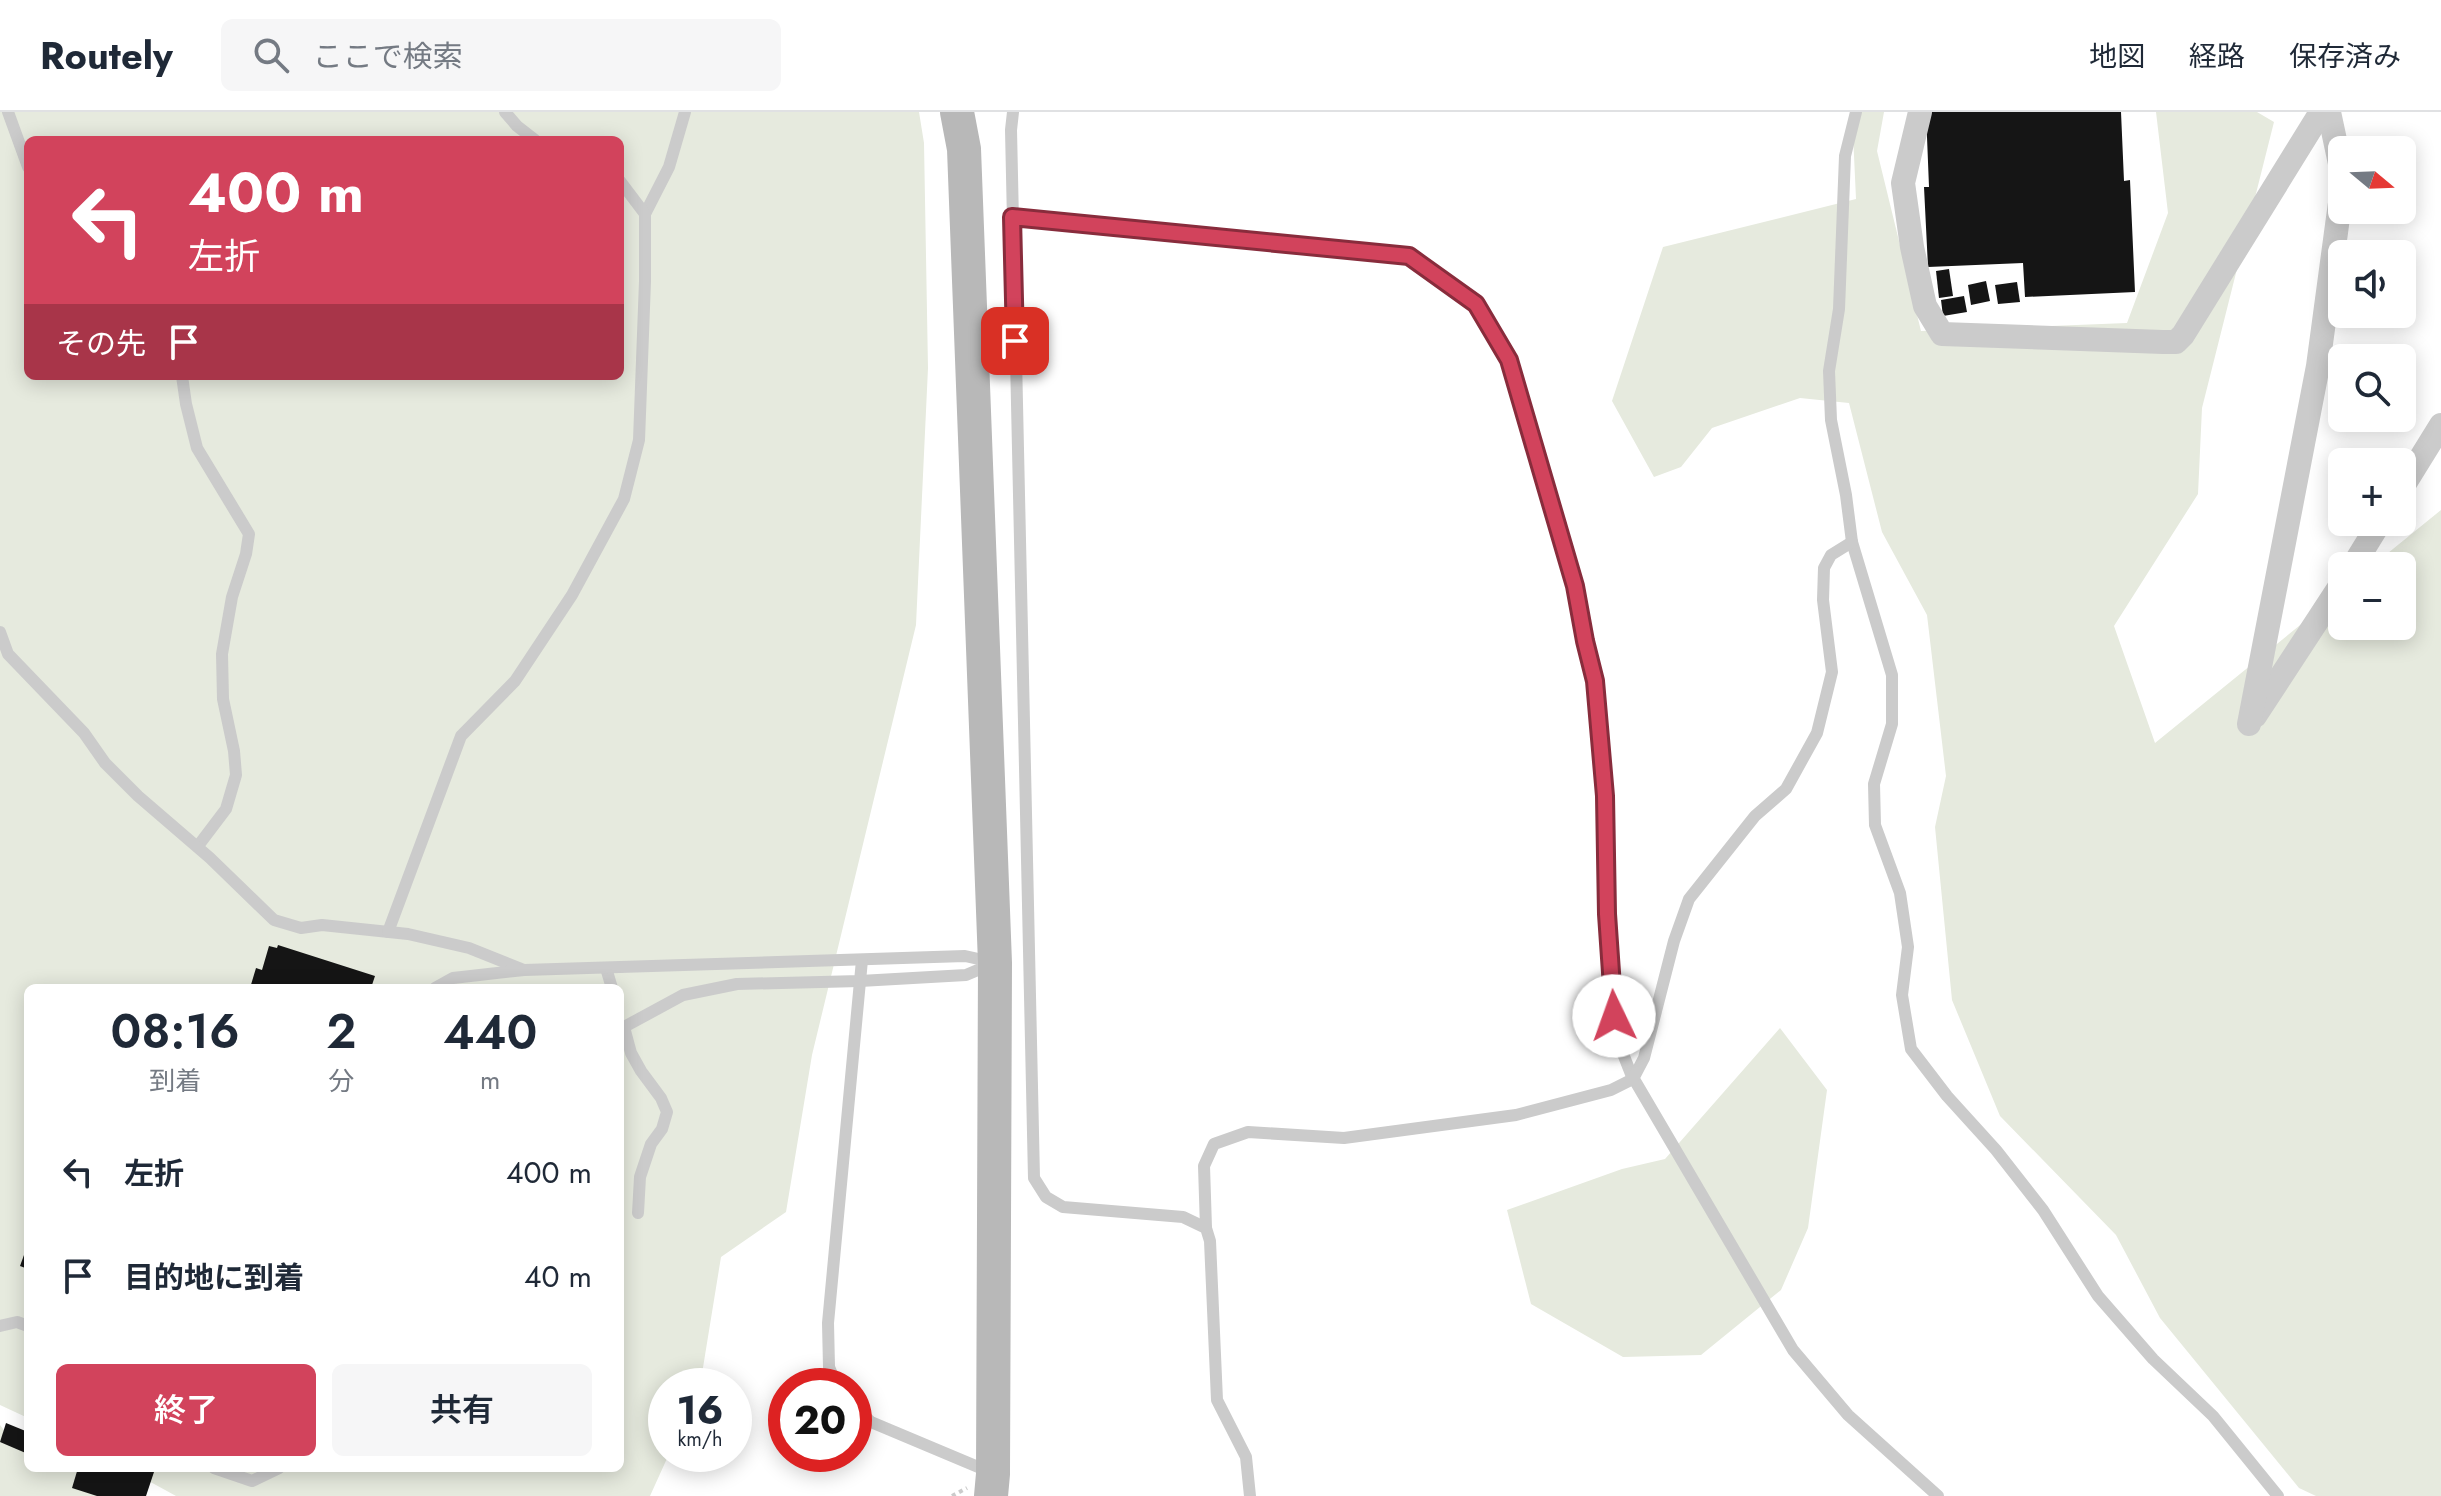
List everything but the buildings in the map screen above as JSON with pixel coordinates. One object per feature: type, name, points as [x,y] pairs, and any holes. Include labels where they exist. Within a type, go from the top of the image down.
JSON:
[{"type":"street","points":[[957,112],[964,149],[995,963],[992,1485]]},
{"type":"street","points":[[1920,112],[1903,183],[1912,247],[1925,306],[1942,334],[2163,342],[2176,342],[2183,335],[2321,112]]},
{"type":"street","points":[[2329,112],[2334,136]]},
{"type":"street","points":[[2328,604],[2249,724],[2318,366],[2337,224]]},
{"type":"street","points":[[2416,465],[2441,425]]},
{"type":"lane","points":[[8,112],[24,156]]},
{"type":"lane","points":[[505,112],[530,136]]},
{"type":"lane","points":[[388,932],[461,736],[515,681],[572,595],[624,499],[639,440],[645,214],[669,167],[685,112]]},
{"type":"lane","points":[[1013,112],[1012,217],[1034,1178],[1046,1197],[1063,1207],[1183,1217],[1206,1228]]},
{"type":"lane","points":[[1856,112],[1845,156],[1839,309],[1829,371],[1831,420],[1852,542],[1892,675],[1892,724],[1874,784],[1875,825],[1900,893],[1908,947],[1902,995],[1911,1049],[2043,1210],[2098,1296],[2153,1359],[2213,1416],[2278,1496]]},
{"type":"lane","points":[[624,186],[645,214]]},
{"type":"lane","points":[[1012,217],[1409,256],[1476,304],[1509,360],[1575,586],[1595,681],[1605,796],[1607,914],[1616,1036],[1633,1079],[1793,1350],[1848,1415],[1938,1496]]},
{"type":"lane","points":[[183,380],[197,448],[249,534],[232,597],[222,654],[223,699],[236,775],[226,809],[198,846]]},
{"type":"lane","points":[[1250,1496],[1246,1457],[1217,1400],[1204,1166],[1214,1144],[1248,1132],[1344,1138],[1516,1115],[1611,1090],[1633,1079],[1644,1058],[1674,941],[1689,899],[1755,816],[1786,789],[1817,733],[1832,672],[1823,600],[1824,568],[1831,555],[1852,542]]},
{"type":"lane","points":[[0,632],[8,654],[84,733],[105,763],[138,796],[198,846],[274,920],[301,928],[322,925],[408,934],[469,948],[524,970]]},
{"type":"lane","points":[[442,984],[453,978],[524,970],[965,956],[995,963]]},
{"type":"lane","points":[[829,1368],[828,1323],[862,960]]},
{"type":"lane","points":[[624,1029],[683,995],[737,984],[966,975],[995,963]]},
{"type":"lane","points":[[606,968],[611,984]]},
{"type":"lane","points":[[624,1035],[641,1071],[661,1098],[667,1112],[662,1129],[651,1144],[640,1177],[638,1213]]},
{"type":"lane","points":[[0,1326],[17,1322],[24,1325]]},
{"type":"lane","points":[[872,1423],[992,1485]]},
{"type":"lane","points":[[226,1472],[252,1481],[271,1472]]},
{"type":"shaded area","points":[[0,112],[919,112],[924,143],[928,368],[916,625],[812,1055],[786,1212],[721,1257],[703,1368],[648,1368],[648,1472],[661,1472],[650,1496],[176,1496],[132,1472],[624,1472],[624,984],[24,984],[24,1416],[0,1405]]},
{"type":"shaded area","points":[[1852,112],[1884,112],[1877,151],[1921,331],[2127,323],[2168,213],[2156,112],[2257,112],[2274,122],[2202,408],[2198,494],[2114,626],[2155,743],[2328,602],[2328,640],[2416,640],[2416,552],[2389,552],[2409,536],[2416,536],[2416,530],[2441,510],[2441,1496],[2316,1496],[2299,1488],[2160,1318],[2116,1235],[2000,1116],[1952,1000],[1935,827],[1946,776],[1927,615],[1882,532],[1849,403],[1800,398],[1712,428],[1681,467],[1654,477],[1612,401],[1663,247],[1856,199]]},
{"type":"shaded area","points":[[1780,1028],[1827,1090],[1808,1228],[1781,1290],[1701,1355],[1623,1357],[1531,1304],[1507,1210],[1622,1169],[1665,1159]]},
{"type":"shaded area","points":[[0,1425],[7,1434],[24,1442],[24,1472],[82,1472],[129,1496],[0,1496]]},
{"type":"route","points":[[1015,341],[1012,217],[1409,256],[1476,304],[1509,360],[1575,586],[1595,681],[1605,796],[1607,914],[1614,1016]]}]
